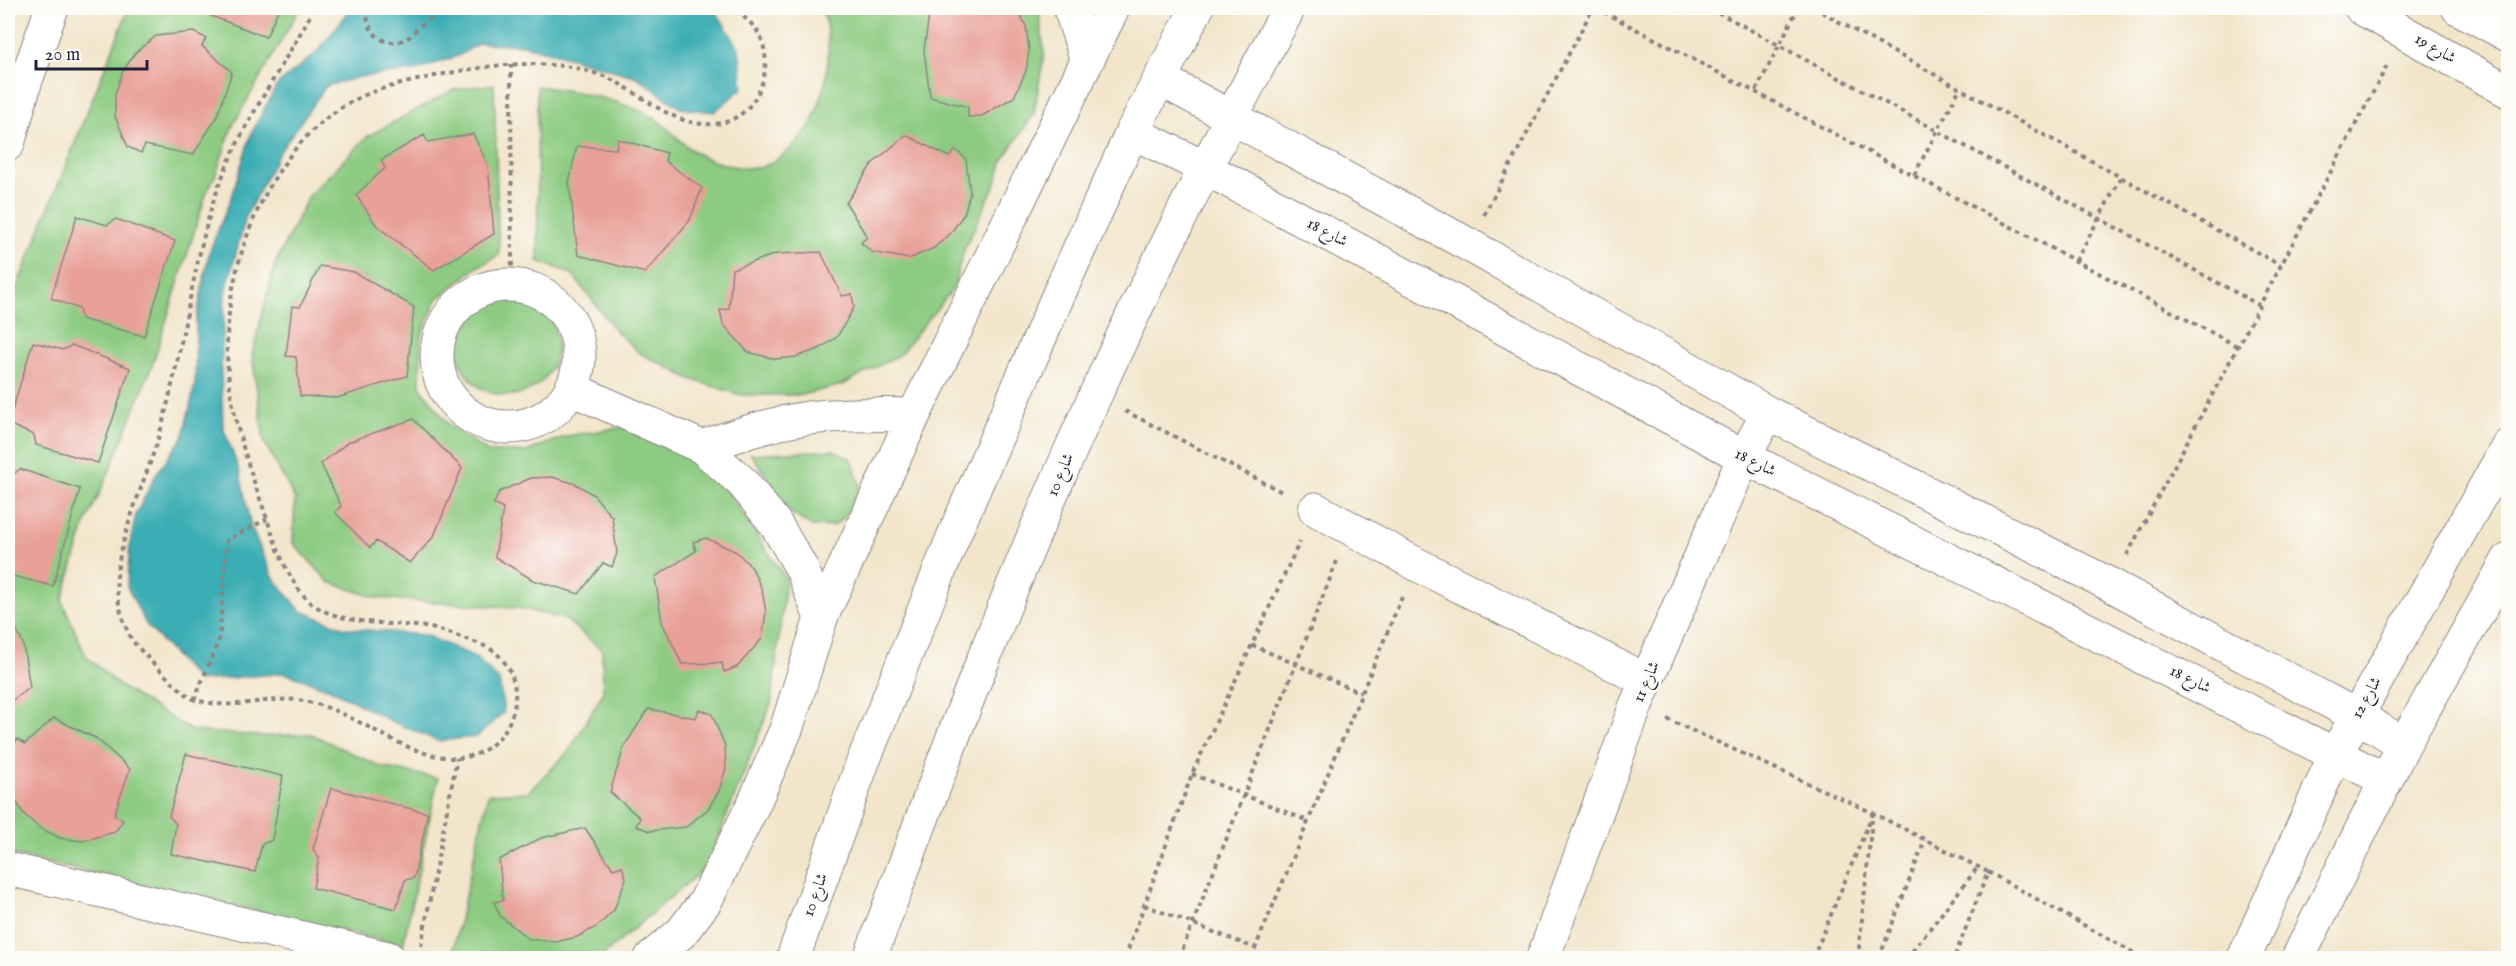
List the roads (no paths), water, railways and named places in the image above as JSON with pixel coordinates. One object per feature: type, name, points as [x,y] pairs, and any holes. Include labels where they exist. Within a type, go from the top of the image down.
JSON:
[{"type":"street","points":[[8,144],[25,83],[52,8]]},
{"type":"street","points":[[1070,8],[1087,60]]},
{"type":"street","points":[[651,958],[681,933],[705,902],[755,801],[787,728],[821,618],[914,415],[1113,8]]},
{"type":"street","name":"شارع 10","points":[[793,958],[861,767],[954,535],[1132,132],[1197,8]]},
{"type":"street","name":"شارع 10","points":[[870,958],[1018,573],[1095,395],[1205,168],[1289,8]]},
{"type":"street","name":"شارع 19","points":[[2361,8],[2508,91]]},
{"type":"street","points":[[2458,8],[2508,35]]},
{"type":"street","points":[[1160,79],[1469,245],[1768,413],[2111,585],[2357,716],[2404,744]]},
{"type":"street","name":"شارع 18","points":[[1132,132],[1205,168],[1744,457],[2386,780]]},
{"type":"street","points":[[512,283],[539,291],[562,308],[576,333],[580,362],[572,389],[552,413],[525,427],[494,427],[465,415],[445,392],[436,363],[440,332],[455,306],[481,289],[512,283]]},
{"type":"street","points":[[572,389],[702,447],[742,482],[776,523],[802,569],[821,618]]},
{"type":"street","points":[[702,447],[753,430],[806,418],[860,413],[914,415]]},
{"type":"street","name":"شارع 11","points":[[1543,958],[1642,693],[1744,457],[1768,413]]},
{"type":"street","name":"شارع 12","points":[[2244,958],[2336,753],[2508,446]]},
{"type":"street","points":[[1315,509],[1351,527],[1642,693]]},
{"type":"street","points":[[2298,958],[2404,744],[2508,560]]},
{"type":"street","points":[[8,869],[388,958]]},
{"type":"water","points":[[348,8],[698,8],[717,13],[739,48],[743,88],[714,112],[680,108],[637,77],[525,45],[479,43],[460,55],[415,71],[359,77],[326,86],[278,154],[246,216],[225,295],[221,370],[223,427],[240,473],[251,527],[273,577],[301,611],[345,628],[425,635],[475,657],[499,680],[504,712],[477,737],[438,741],[391,721],[330,689],[285,673],[198,681],[146,624],[127,587],[130,543],[136,514],[157,473],[183,437],[195,384],[196,321],[209,253],[231,198],[251,134],[277,85],[315,54],[346,15]]}]
